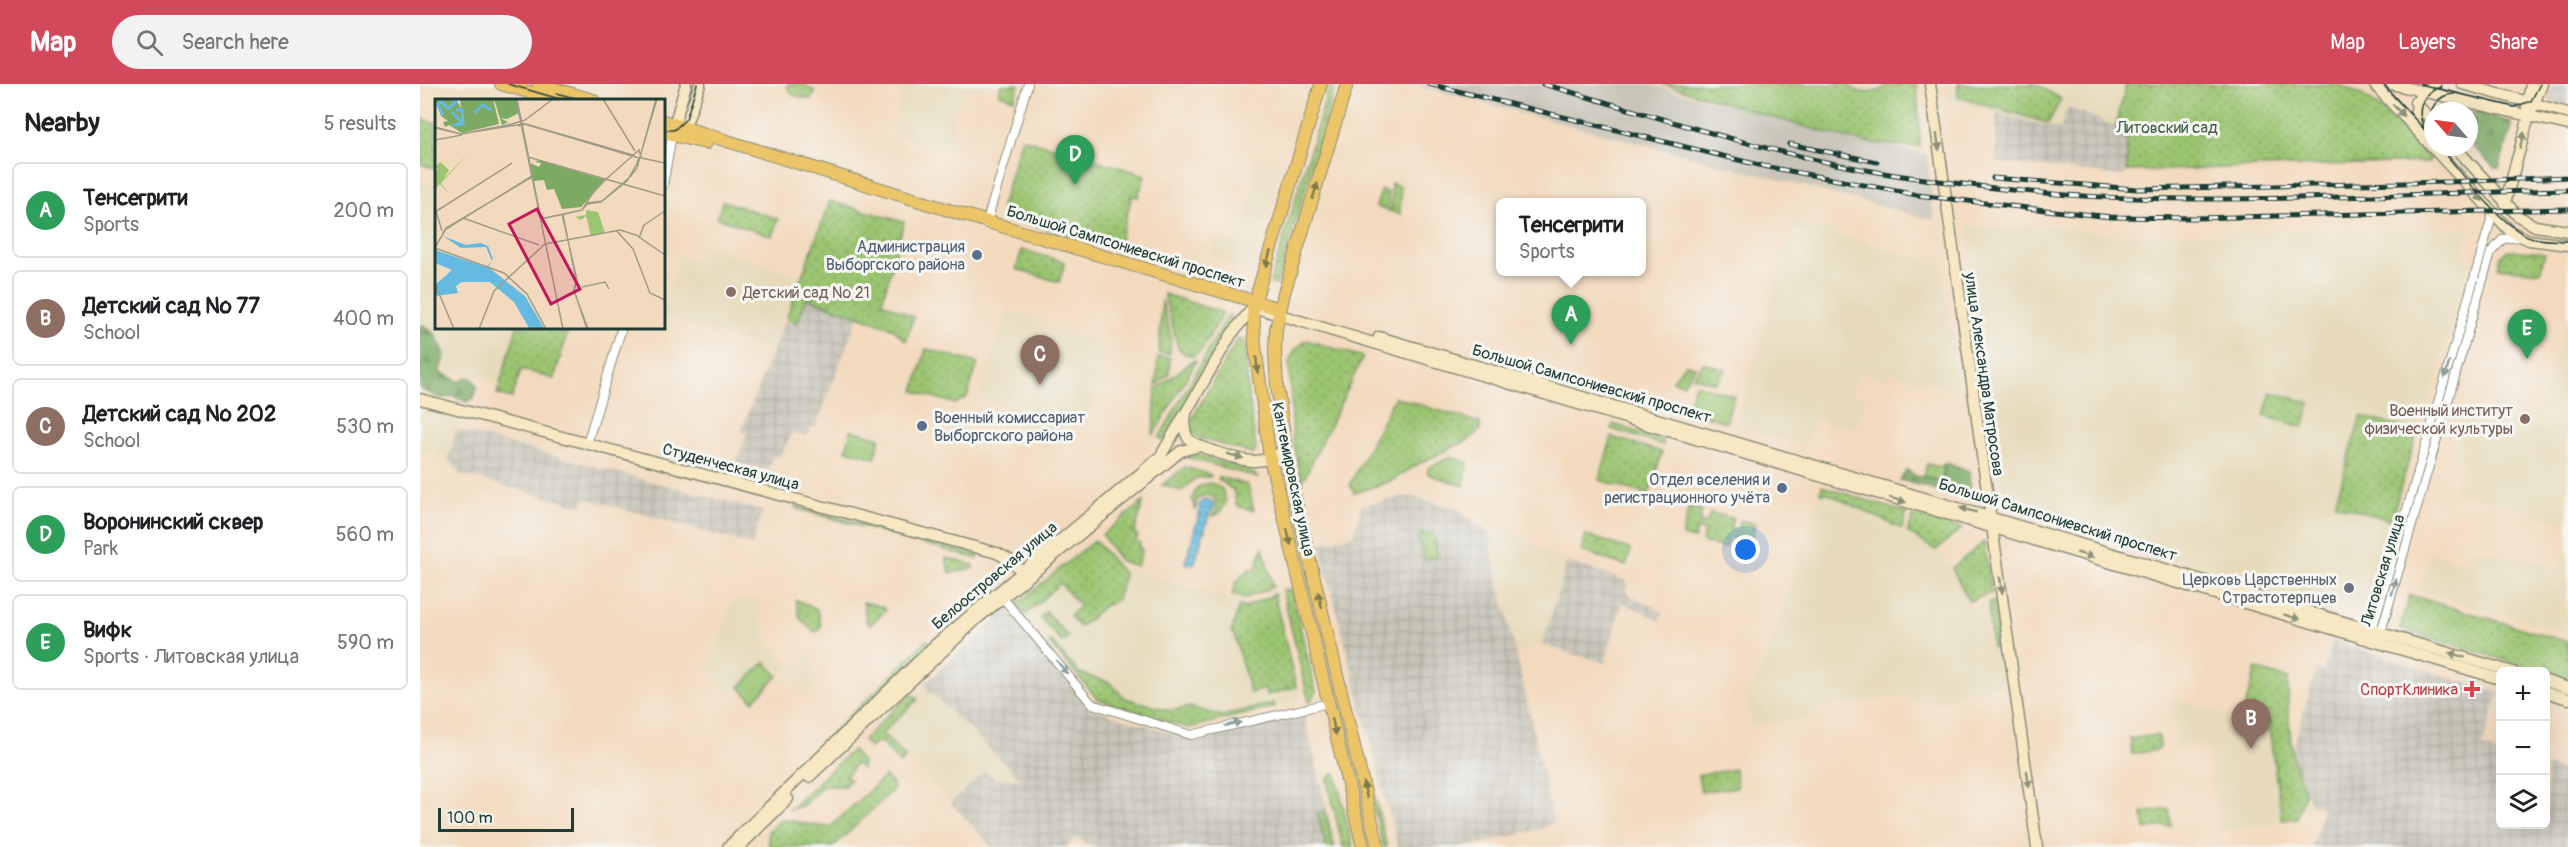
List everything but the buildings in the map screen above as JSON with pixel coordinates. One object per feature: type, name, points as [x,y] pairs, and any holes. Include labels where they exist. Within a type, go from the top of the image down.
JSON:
[{"type":"main road","points":[[501,84],[553,99]]},
{"type":"main road","points":[[538,84],[590,99]]},
{"type":"main road","points":[[673,129],[686,84]]},
{"type":"main road","points":[[673,129],[699,84]]},
{"type":"main road","name":"Кантемировская улица","points":[[1321,84],[1254,304],[1261,402],[1270,459],[1363,847]]},
{"type":"main road","name":"Кантемировская улица","points":[[1347,84],[1279,312],[1275,352],[1284,449],[1378,847]]},
{"type":"main road","name":"улица Александра Матросова","points":[[1930,84],[2037,847]]},
{"type":"main road","points":[[2374,84],[2510,231],[2538,243],[2568,245]]},
{"type":"main road","points":[[2422,136],[2417,120],[2416,103],[2423,91],[2434,84]]},
{"type":"main road","points":[[2462,84],[2479,86],[2568,113]]},
{"type":"main road","points":[[2505,203],[2529,116],[2531,84]]},
{"type":"main road","points":[[2530,103],[2542,84]]},
{"type":"main road","points":[[2397,85],[2467,102]]},
{"type":"main road","points":[[2397,85],[2424,112]]},
{"type":"main road","points":[[2478,105],[2568,125]]},
{"type":"main road","name":"Большой Сампсониевский проспект","points":[[673,129],[1992,528],[2496,667]]},
{"type":"main road","points":[[2463,156],[2518,216],[2535,226],[2568,231]]},
{"type":"main road","name":"Белоостровская улица","points":[[739,847],[942,650],[1025,574],[1160,457],[1231,335],[1254,304]]},
{"type":"main road","name":"Большой Сампсониевский проспект","points":[[1279,312],[1990,516],[2375,634],[2496,678]]},
{"type":"main road","name":"Студенческая улица","points":[[420,399],[997,553],[1010,560],[1025,574]]},
{"type":"main road","points":[[1186,411],[1187,436],[1200,447],[1250,460],[1270,459],[1284,449]]},
{"type":"main road","name":"Белоостровская улица","points":[[728,847],[936,644],[1181,451],[1200,447]]},
{"type":"main road","points":[[2550,682],[2568,688]]},
{"type":"main road","points":[[2550,693],[2568,699]]},
{"type":"street","points":[[986,224],[1028,84]]},
{"type":"street","points":[[2475,102],[2479,86]]},
{"type":"street","points":[[664,181],[673,129]]},
{"type":"street","name":"Литовская улица","points":[[2375,634],[2493,213]]},
{"type":"street","name":"Литовская улица","points":[[2375,634],[2491,252],[2503,239],[2520,237]]},
{"type":"street","points":[[587,444],[622,328]]},
{"type":"street","points":[[1002,597],[1092,704],[1191,735],[1286,711],[1329,703]]},
{"type":"shaded area","points":[[906,84],[988,84],[981,92],[968,88],[964,102],[956,100],[951,118],[954,120],[949,149],[892,133]]},
{"type":"shaded area","points":[[1412,84],[1648,84],[1852,138],[1927,154],[1934,220]]},
{"type":"shaded area","points":[[1847,84],[1889,84],[1879,91],[1868,93],[1857,91]]},
{"type":"shaded area","points":[[1947,84],[2126,84],[2116,127],[2068,107],[2060,129],[1948,101]]},
{"type":"shaded area","points":[[2553,84],[2568,84],[2568,105],[2548,100]]},
{"type":"shaded area","points":[[2068,107],[2116,127],[2127,142],[2127,171],[2123,176],[1997,162],[1996,113],[2060,129]]},
{"type":"shaded area","points":[[1258,160],[1280,166],[1251,271],[1228,265],[1229,261],[1212,256],[1217,236],[1231,240],[1230,243],[1233,244],[1235,239],[1239,240],[1256,180],[1252,179]]},
{"type":"shaded area","points":[[420,182],[435,186],[435,328],[517,328],[500,384],[445,368],[440,386],[420,380]]},
{"type":"shaded area","points":[[1794,220],[1942,265],[1959,392],[1889,371],[1886,380],[1859,372],[1852,394],[1866,398],[1856,429],[1813,419],[1805,446],[1735,426]]},
{"type":"shaded area","points":[[2019,223],[2117,235],[2468,229],[2462,259],[2471,261],[2366,614],[2359,617],[2004,508],[1967,225],[2018,231]]},
{"type":"shaded area","name":"Детский сад № 21","points":[[702,245],[800,275],[770,349],[664,316],[679,254],[697,259]]},
{"type":"shaded area","points":[[807,298],[858,317],[815,428],[811,427],[808,436],[792,433],[780,457],[773,455],[768,470],[737,463],[746,434],[741,431],[784,322],[797,324]]},
{"type":"shaded area","points":[[1010,311],[1036,319],[1035,324],[1072,333],[1072,336],[1080,338],[1081,335],[1101,341],[1095,407],[1043,447],[1023,425],[1024,413],[980,398],[1005,313]]},
{"type":"shaded area","name":"Военный институт физической культуры","points":[[2568,317],[2568,523],[2453,491],[2463,460],[2450,455],[2463,415],[2481,421],[2487,401],[2538,416]]},
{"type":"shaded area","points":[[420,406],[460,416],[449,459],[423,449],[420,459]]},
{"type":"shaded area","points":[[456,430],[763,511],[752,545],[585,498],[581,506],[460,474],[449,459]]},
{"type":"shaded area","points":[[1825,492],[1902,529],[1936,550],[1952,568],[1969,601],[1965,602],[1966,609],[1988,602],[1992,647],[2000,646],[2005,686],[1962,693],[1938,702],[1902,696],[1818,708],[1818,717],[1751,725],[1748,697],[1771,645],[1820,493]]},
{"type":"shaded area","points":[[1408,496],[1457,508],[1494,538],[1490,546],[1553,821],[1544,828],[1465,847],[1398,847],[1319,544],[1354,535],[1362,505]]},
{"type":"shaded area","points":[[1504,527],[1567,562],[1542,645],[1517,654],[1490,545]]},
{"type":"shaded area","points":[[1095,536],[1119,566],[1245,604],[1276,592],[1301,700],[1188,730],[1097,700],[1012,604]]},
{"type":"shaded area","points":[[2568,540],[2568,633],[2419,591],[2431,553],[2470,565],[2475,548],[2513,559],[2514,556],[2560,568]]},
{"type":"shaded area","points":[[1567,562],[1625,580],[1627,584],[1625,592],[1663,612],[1659,620],[1622,602],[1605,663],[1542,645]]},
{"type":"shaded area","points":[[733,598],[743,601],[756,598],[767,642],[792,668],[808,654],[811,657],[817,681],[805,692],[785,671],[778,676],[765,663],[730,696],[708,671]]},
{"type":"shaded area","points":[[1007,609],[1090,708],[1191,739],[1304,714],[1336,847],[1094,847],[1075,838],[1066,847],[992,847],[951,803],[984,772],[994,778],[1022,780],[923,685]]},
{"type":"shaded area","points":[[2333,641],[2496,692],[2496,703],[2482,748],[2496,752],[2496,829],[2550,829],[2550,767],[2568,772],[2568,847],[2312,847],[2323,808],[2311,804],[2294,758],[2293,749],[2316,670],[2323,672]]},
{"type":"shaded area","points":[[2255,667],[2289,677],[2294,758],[2311,804],[2308,809],[2301,811],[2299,820],[2219,831],[2207,745],[2177,749],[2170,697],[2230,716],[2243,714]]},
{"type":"shaded area","points":[[923,685],[1023,781],[994,778],[984,772],[951,803],[879,727]]},
{"type":"green space","points":[[787,84],[803,84],[815,91],[815,94],[810,99],[795,96],[788,89]]},
{"type":"green space","points":[[1019,84],[1014,99],[999,94],[1001,85]]},
{"type":"green space","points":[[1330,84],[1336,84],[1277,285],[1270,283]]},
{"type":"green space","points":[[1662,84],[1847,84],[1857,91],[1868,93],[1879,91],[1889,84],[1917,84],[1920,147],[1871,143],[1831,134]]},
{"type":"green space","points":[[1958,84],[2036,84],[2061,99],[2048,123],[1958,97]]},
{"type":"green space","name":"Литовский сад","points":[[2126,84],[2336,84],[2364,96],[2388,114],[2424,152],[2424,156],[2431,159],[2428,162],[2127,171],[2127,142],[2116,127]]},
{"type":"green space","points":[[2478,113],[2511,122],[2512,126],[2499,168],[2495,168],[2478,151]]},
{"type":"green space","points":[[422,119],[435,123],[435,169],[420,164]]},
{"type":"green space","points":[[1022,138],[1145,175],[1138,197],[1132,196],[1118,246],[1124,248],[1123,251],[1012,219],[1003,214],[1001,207]]},
{"type":"green space","points":[[1391,183],[1401,187],[1400,214],[1376,207],[1381,190],[1388,192],[1389,208],[1392,209]]},
{"type":"green space","points":[[723,201],[778,219],[772,236],[717,218]]},
{"type":"green space","points":[[830,201],[904,222],[882,302],[914,317],[906,341],[892,328],[807,298],[797,323],[786,319]]},
{"type":"green space","points":[[1022,250],[1065,262],[1059,282],[1016,269]]},
{"type":"green space","points":[[2508,250],[2545,253],[2540,272],[2498,268],[2501,256]]},
{"type":"green space","points":[[1164,294],[1223,313],[1201,351],[1193,356],[1185,354],[1178,348]]},
{"type":"green space","points":[[1162,300],[1171,337],[1170,354],[1159,353]]},
{"type":"green space","points":[[1228,315],[1233,318],[1164,441],[1159,438]]},
{"type":"green space","points":[[423,325],[434,333],[445,354],[439,372],[460,382],[466,377],[473,379],[477,387],[474,398],[466,402],[453,396],[442,398],[420,389],[420,326]]},
{"type":"green space","points":[[517,328],[569,328],[554,379],[521,369],[512,398],[497,394]]},
{"type":"green space","points":[[1238,339],[1245,342],[1248,390],[1256,450],[1253,454],[1199,438],[1189,428],[1194,415]]},
{"type":"green space","points":[[1306,340],[1363,357],[1302,483],[1293,439],[1289,362],[1295,350]]},
{"type":"green space","points":[[926,349],[978,363],[967,397],[955,404],[914,391]]},
{"type":"green space","points":[[1158,357],[1170,358],[1169,374],[1156,385]]},
{"type":"green space","points":[[1194,360],[1196,361],[1153,436],[1156,389]]},
{"type":"green space","points":[[1703,363],[1726,370],[1716,383],[1693,377]]},
{"type":"green space","points":[[1685,364],[1696,367],[1683,384],[1672,381]]},
{"type":"green space","points":[[1695,384],[1734,396],[1726,422],[1687,410]]},
{"type":"green space","points":[[2271,392],[2310,403],[2303,427],[2264,416]]},
{"type":"green space","points":[[1395,397],[1480,423],[1480,430],[1470,439],[1418,464],[1391,481],[1354,493],[1350,484]]},
{"type":"green space","points":[[2361,416],[2417,432],[2391,520],[2335,504]]},
{"type":"green space","points":[[1613,424],[1664,440],[1663,445],[1611,429]]},
{"type":"green space","points":[[851,430],[880,438],[875,458],[846,450]]},
{"type":"green space","points":[[1612,437],[1662,452],[1649,495],[1599,480]]},
{"type":"green space","points":[[1196,454],[1247,469],[1259,478],[1189,458],[1189,455]]},
{"type":"green space","points":[[1452,456],[1468,463],[1464,486],[1428,474],[1428,468]]},
{"type":"green space","points":[[1947,463],[1969,472],[1970,489],[1963,497],[1900,480],[1907,470],[1916,476],[1942,481],[1945,469],[1941,466]]},
{"type":"green space","points":[[1927,464],[1944,468],[1941,481],[1923,476]]},
{"type":"green space","points":[[1185,467],[1211,475],[1196,478],[1181,491],[1162,485]]},
{"type":"green space","points":[[1219,477],[1248,485],[1254,511],[1237,506],[1233,490],[1218,479]]},
{"type":"green space","points":[[1210,483],[1222,489],[1226,501],[1220,513],[1211,517],[1217,510],[1215,499],[1207,495],[1200,497],[1196,502],[1196,511],[1192,499],[1197,487]]},
{"type":"green space","points":[[1822,486],[1907,513],[1902,529],[1825,492],[1820,493]]},
{"type":"green space","points":[[1143,502],[1134,534],[1138,535],[1136,541],[1140,543],[1139,548],[1142,549],[1137,566],[1120,561],[1102,535]]},
{"type":"green space","points":[[796,506],[979,555],[978,559],[795,508]]},
{"type":"green space","points":[[1689,507],[1702,510],[1699,522],[1707,523],[1710,513],[1733,518],[1730,529],[1737,531],[1740,520],[1755,524],[1747,555],[1732,551],[1735,538],[1728,537],[1725,548],[1702,542],[1704,531],[1697,529],[1694,539],[1682,536]]},
{"type":"green space","points":[[1914,515],[1962,528],[1936,550],[1907,532]]},
{"type":"green space","points":[[1433,532],[1438,557],[1425,560],[1418,539],[1420,535]]},
{"type":"green space","points":[[1586,535],[1631,550],[1626,566],[1581,551]]},
{"type":"green space","points":[[1095,540],[1124,575],[1117,599],[1106,604],[1080,627],[1070,616],[1080,606],[1060,583],[1025,615],[1016,605]]},
{"type":"green space","points":[[1984,542],[1992,593],[1969,601],[1952,568]]},
{"type":"green space","points":[[1263,547],[1273,587],[1244,599],[1232,595],[1237,580],[1240,580],[1242,574],[1246,575],[1248,569],[1255,570]]},
{"type":"green space","points":[[946,558],[974,565],[974,568],[950,573]]},
{"type":"green space","points":[[1282,590],[1291,590],[1316,692],[1309,702]]},
{"type":"green space","points":[[1274,594],[1296,687],[1267,695],[1265,689],[1250,693],[1234,634],[1231,633],[1239,606],[1245,608]]},
{"type":"green space","points":[[2410,595],[2568,642],[2568,679],[2550,674],[2550,667],[2528,667],[2400,629]]},
{"type":"green space","points":[[796,600],[817,609],[821,626],[818,631],[813,631],[800,618]]},
{"type":"green space","points":[[1993,601],[2000,646],[1992,648],[1988,602]]},
{"type":"green space","points":[[863,602],[883,607],[886,610],[871,624],[867,623]]},
{"type":"green space","points":[[1046,612],[1068,637],[1062,642],[1040,617]]},
{"type":"green space","points":[[927,640],[931,644],[815,758],[810,755]]},
{"type":"green space","points":[[1051,641],[1079,673],[1109,682],[1125,698],[1170,711],[1190,707],[1222,716],[1274,703],[1275,707],[1188,728],[1098,699],[1049,643]]},
{"type":"green space","points":[[765,662],[778,676],[753,701],[740,687]]},
{"type":"green space","points":[[2256,669],[2288,679],[2288,712],[2293,759],[2305,793],[2297,818],[2282,820],[2267,713],[2245,716],[2244,710]]},
{"type":"green space","points":[[910,694],[918,699],[882,733],[906,758],[900,764],[879,741],[870,748],[863,740]]},
{"type":"green space","points":[[2156,735],[2159,737],[2158,750],[2132,754],[2130,739]]},
{"type":"green space","points":[[852,750],[863,763],[862,769],[856,763],[846,776],[850,780],[844,786],[823,786],[802,806],[790,809]]},
{"type":"green space","points":[[1364,753],[1387,847],[1383,847],[1360,754]]},
{"type":"green space","points":[[1735,769],[1737,787],[1701,792],[1698,775]]},
{"type":"green space","points":[[1335,772],[1353,847],[1343,847],[1327,780]]},
{"type":"green space","points":[[885,776],[893,785],[893,790],[833,847],[769,847],[768,831],[781,819],[830,827]]},
{"type":"green space","points":[[2169,809],[2171,825],[2145,829],[2143,813]]},
{"type":"green space","points":[[1325,811],[1334,847],[1326,847],[1317,813]]},
{"type":"water","points":[[1204,499],[1212,501],[1214,508],[1209,515],[1194,565],[1185,563],[1200,511],[1199,505]]},
{"type":"tram line","points":[[508,84],[560,99]]},
{"type":"tram line","points":[[664,130],[674,130],[686,119],[697,84]]},
{"type":"tram line","points":[[2383,84],[2424,129]]},
{"type":"tram line","points":[[2420,84],[2514,107],[2531,101],[2540,84]]},
{"type":"tram line","points":[[2424,127],[2420,114],[2422,102],[2429,93],[2441,87]]},
{"type":"tram line","points":[[556,93],[578,99]]},
{"type":"tram line","points":[[2437,102],[2443,97],[2455,94]]},
{"type":"tram line","points":[[2448,156],[2494,210],[2519,231],[2530,237],[2544,240],[2568,241]]},
{"type":"railway","points":[[1429,84],[1763,166],[1917,195],[2036,209],[2111,217],[2196,218],[2568,209]]},
{"type":"railway","points":[[1543,84],[1728,138],[1822,161],[1869,171],[2026,191],[2080,196],[2243,199],[2568,190]]},
{"type":"railway","points":[[1789,144],[1877,162]]},
{"type":"railway","points":[[1993,178],[2137,189],[2568,177]]},
{"type":"place","name":"Воронинский сквер","points":[[1075,185]]},
{"type":"place","name":"Администрация Выборгского района","points":[[977,255]]},
{"type":"place","name":"Детский сад № 21","points":[[731,292]]},
{"type":"place","name":"Тенсегрити","points":[[1571,345]]},
{"type":"place","name":"Вифк","points":[[2527,359]]},
{"type":"place","name":"Детский сад № 202","points":[[1040,385]]},
{"type":"place","name":"Военный институт физической культуры","points":[[2525,419]]},
{"type":"place","name":"Военный комиссариат Выборгского района","points":[[922,426]]},
{"type":"place","name":"Отдел вселения и регистрационного учёта","points":[[1782,488]]},
{"type":"place","name":"Церковь Царственных Страстотерпцев","points":[[2349,588]]},
{"type":"place","name":"СпортКлиника","points":[[2472,689]]},
{"type":"place","name":"Детский сад № 77","points":[[2251,749]]}]
